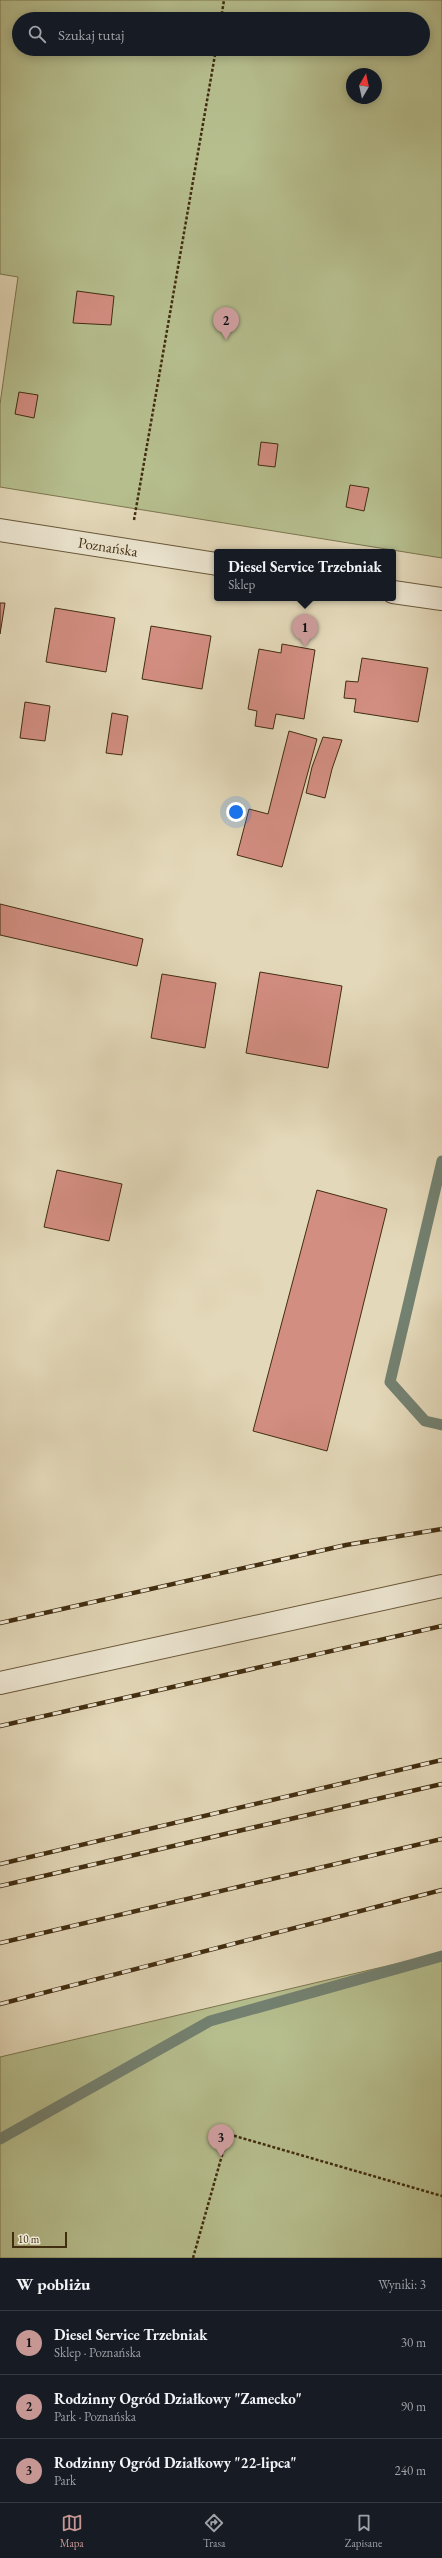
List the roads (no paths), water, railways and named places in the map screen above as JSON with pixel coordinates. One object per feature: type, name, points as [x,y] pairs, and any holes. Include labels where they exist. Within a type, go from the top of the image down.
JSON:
[{"type":"street","name":"Poznańska","points":[[0,530],[214,564]]},
{"type":"street","points":[[396,592],[442,599]]},
{"type":"street","points":[[0,1683],[442,1586]]},
{"type":"waterway","points":[[442,1161],[390,1382],[425,1421],[442,1425]]},
{"type":"waterway","points":[[0,2139],[210,2021],[442,1956]]},
{"type":"railway","points":[[0,1623],[346,1545],[442,1529]]},
{"type":"railway","points":[[0,1726],[442,1626]]},
{"type":"railway","points":[[0,1864],[442,1760]]},
{"type":"railway","points":[[0,1886],[442,1784]]},
{"type":"railway","points":[[0,1943],[442,1839]]},
{"type":"railway","points":[[0,2004],[442,1890]]},
{"type":"place","name":"Rodzinny Ogród Działkowy \"Zamecko\"","points":[[226,340]]},
{"type":"place","name":"Diesel Service Trzebniak","points":[[305,647]]},
{"type":"place","name":"Rodzinny Ogród Działkowy \"22-lipca\"","points":[[221,2157]]}]
